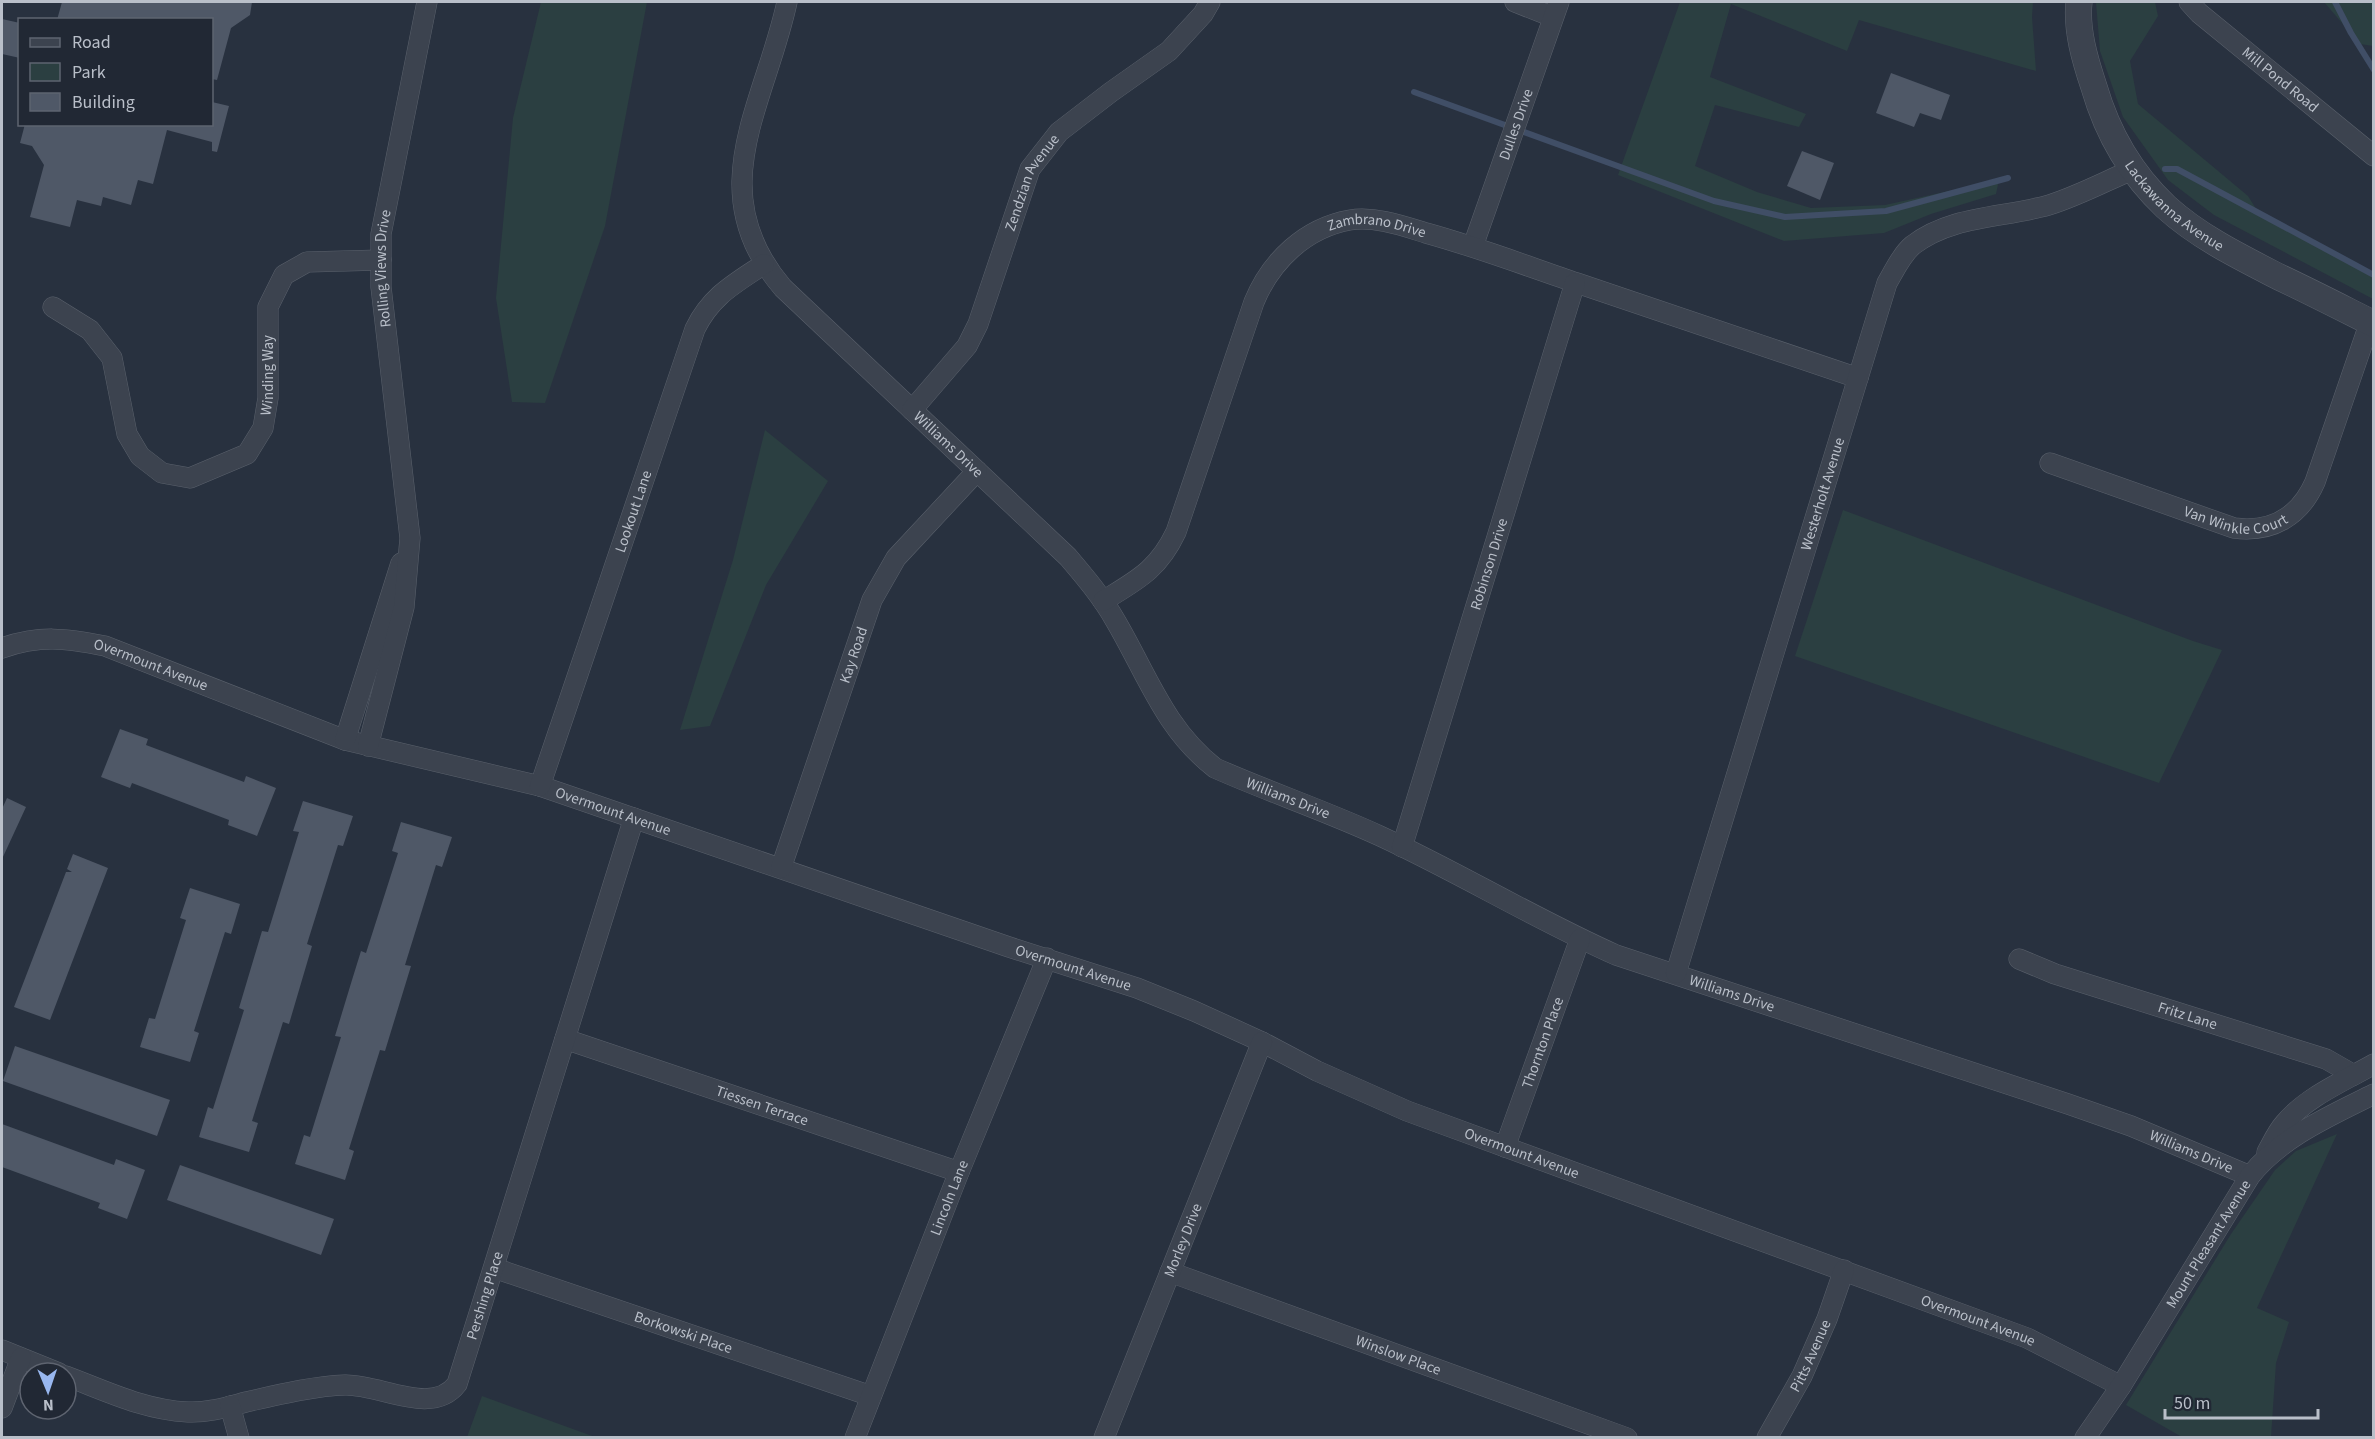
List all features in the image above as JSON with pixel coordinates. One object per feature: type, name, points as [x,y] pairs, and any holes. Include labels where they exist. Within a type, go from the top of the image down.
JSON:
[{"type":"street","name":"Rolling Views Drive","points":[[369,746],[404,607],[410,538],[381,287],[381,234],[427,2]]},
{"type":"street","name":"Williams Drive","points":[[788,2],[745,148],[741,177],[743,206],[752,242],[764,264],[783,288],[1068,557],[1092,585],[1115,619],[1174,728],[1199,756],[1215,768],[1402,847],[1580,939],[1616,954],[2131,1126],[2250,1176]]},
{"type":"street","name":"Zendzian Avenue","points":[[912,410],[967,346],[978,324],[1030,170],[1059,132],[1169,51],[1203,14],[1210,2]]},
{"type":"street","points":[[1515,2],[1556,9]]},
{"type":"street","name":"Lackawanna Avenue","points":[[2079,2],[2078,13],[2084,55],[2107,126],[2134,169],[2166,207],[2196,231],[2239,256],[2372,323]]},
{"type":"street","name":"Mill Pond Road","points":[[2189,2],[2199,13],[2373,156]]},
{"type":"street","name":"Dulles Drive","points":[[1473,246],[1556,9]]},
{"type":"street","name":"Westerholt Avenue","points":[[1676,973],[1887,283],[1913,246],[1950,225],[2056,203],[2134,169]]},
{"type":"street","name":"Zambrano Drive","points":[[1103,601],[1156,565],[1168,548],[1176,532],[1263,281],[1274,265],[1293,247],[1311,235],[1351,220],[1369,219],[1394,224],[1473,246],[1575,283],[1858,378]]},
{"type":"street","name":"Winding Way","points":[[53,307],[90,330],[112,358],[127,434],[140,456],[162,474],[190,478],[247,454],[263,428],[268,398],[268,307],[284,275],[307,262],[381,260]]},
{"type":"street","name":"Lookout Lane","points":[[540,786],[695,329],[704,311],[720,293],[764,264]]},
{"type":"street","name":"Robinson Drive","points":[[1402,847],[1575,283]]},
{"type":"street","name":"Van Winkle Court","points":[[2050,463],[2234,528],[2249,530],[2267,527],[2285,519],[2307,499],[2372,323]]},
{"type":"street","name":"Kay Road","points":[[781,868],[872,600],[896,558],[977,471]]},
{"type":"street","name":"Rolling Views Drive","points":[[345,740],[388,600],[410,538]]},
{"type":"street","name":"Overmount Avenue","points":[[2,648],[43,638],[75,640],[105,646],[345,740],[540,786],[1137,988],[1194,1011],[1262,1042],[1317,1071],[1407,1111],[2027,1338],[2121,1386]]},
{"type":"street","name":"Pershing Place","points":[[78,1380],[154,1408],[190,1412],[344,1385],[380,1389],[407,1397],[433,1399],[451,1392],[457,1384],[494,1268],[634,818]]},
{"type":"street","name":"Thornton Place","points":[[1506,1147],[1580,939]]},
{"type":"street","name":"Lincoln Lane","points":[[855,1437],[959,1172],[1047,958]]},
{"type":"street","name":"Fritz Lane","points":[[2019,959],[2055,974],[2326,1059],[2354,1075]]},
{"type":"street","name":"Tiessen Terrace","points":[[565,1039],[959,1172]]},
{"type":"street","name":"Morley Drive","points":[[1104,1437],[1262,1042]]},
{"type":"street","points":[[2262,1161],[2282,1125],[2293,1114],[2305,1104],[2373,1064]]},
{"type":"street","name":"Mount Pleasant Avenue","points":[[2085,1437],[2121,1386],[2250,1176],[2262,1161],[2298,1134],[2373,1094]]},
{"type":"street","name":"Borkowski Place","points":[[494,1268],[872,1396]]},
{"type":"street","name":"Pitts Avenue","points":[[1767,1437],[1802,1376],[1827,1319],[1844,1270]]},
{"type":"street","name":"Winslow Place","points":[[1170,1272],[1627,1437]]},
{"type":"street","points":[[2,1350],[29,1361]]},
{"type":"street","points":[[2,1408],[21,1358]]},
{"type":"street","points":[[230,1406],[239,1437]]},
{"type":"green space","points":[[541,2],[647,2],[605,226],[545,403],[512,402],[496,298],[513,118]]},
{"type":"green space","points":[[1680,2],[2033,2],[2036,71],[1859,20],[1847,51],[1731,4],[1710,77],[1806,114],[1799,127],[1715,105],[1695,166],[1757,192],[1811,208],[1885,205],[1999,180],[1996,194],[1931,214],[1884,233],[1784,241],[1618,175]]},
{"type":"green space","points":[[2096,2],[2155,2],[2158,16],[2130,61],[2138,104],[2248,196],[2258,212],[2373,275],[2373,299],[2214,215],[2168,180],[2123,117],[2100,51]]},
{"type":"green space","points":[[2324,2],[2373,2],[2373,46],[2360,44]]},
{"type":"green space","points":[[765,430],[828,481],[766,585],[710,726],[680,730],[733,560]]},
{"type":"green space","points":[[1843,510],[2222,650],[2159,783],[1795,656]]},
{"type":"green space","points":[[2337,1134],[2257,1308],[2289,1322],[2276,1363],[2271,1437],[2182,1437],[2126,1405],[2231,1234],[2275,1170],[2296,1151]]},
{"type":"green space","points":[[482,1396],[595,1437],[467,1437]]},
{"type":"building","points":[[62,2],[252,2],[250,15],[231,28],[217,80],[213,79],[213,18],[58,18]]},
{"type":"building","points":[[2,19],[18,23],[18,58],[2,54]]},
{"type":"building","points":[[1891,73],[1950,95],[1941,120],[1920,113],[1914,127],[1876,113]]},
{"type":"building","points":[[213,102],[229,106],[217,152],[212,151],[212,142],[167,130],[153,184],[138,180],[131,205],[103,197],[101,206],[77,200],[70,227],[30,217],[44,165],[32,146],[20,143],[24,126],[213,126]]},
{"type":"building","points":[[1802,151],[1834,163],[1820,200],[1787,186]]},
{"type":"building","points":[[120,729],[148,739],[146,745],[244,782],[246,776],[276,788],[257,836],[228,825],[229,820],[132,783],[130,788],[101,777]]},
{"type":"building","points":[[7,798],[26,807],[2,859],[2,809]]},
{"type":"building","points":[[303,801],[353,816],[343,846],[338,845],[307,944],[312,946],[289,1024],[283,1022],[252,1121],[258,1123],[249,1152],[199,1137],[208,1107],[213,1109],[244,1010],[239,1008],[262,931],[268,932],[299,832],[293,831]]},
{"type":"building","points":[[401,822],[452,837],[442,867],[436,865],[405,965],[411,966],[385,1051],[380,1050],[349,1149],[354,1151],[345,1180],[295,1164],[304,1135],[310,1137],[341,1037],[335,1036],[361,951],[366,953],[398,853],[392,851]]},
{"type":"building","points":[[73,854],[108,868],[50,1020],[14,1007],[66,872],[72,872],[67,869]]},
{"type":"building","points":[[190,888],[240,904],[231,934],[225,932],[194,1031],[199,1033],[190,1062],[140,1047],[149,1018],[155,1019],[186,920],[180,918]]},
{"type":"building","points":[[15,1046],[170,1100],[157,1136],[3,1081]]},
{"type":"building","points":[[2,1124],[114,1165],[116,1159],[145,1170],[127,1219],[98,1208],[100,1203],[2,1167]]},
{"type":"building","points":[[180,1165],[334,1219],[321,1255],[167,1200]]},
{"type":"waterway","points":[[2335,2],[2374,70]]},
{"type":"waterway","points":[[1414,92],[1714,201],[1785,217],[1886,211],[2008,178]]},
{"type":"waterway","points":[[2165,169],[2177,169],[2374,275]]}]
